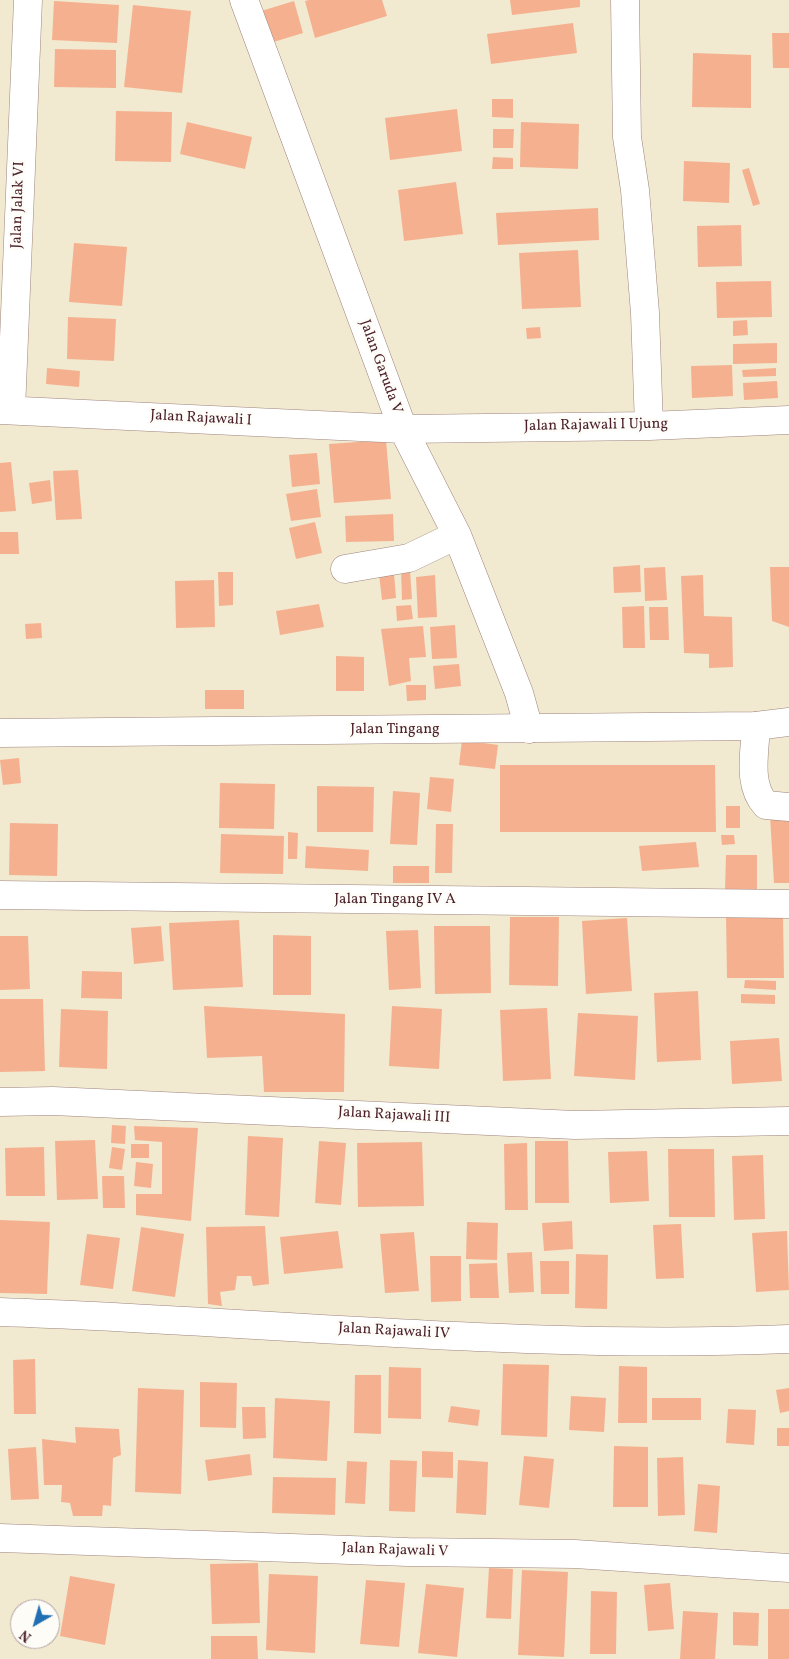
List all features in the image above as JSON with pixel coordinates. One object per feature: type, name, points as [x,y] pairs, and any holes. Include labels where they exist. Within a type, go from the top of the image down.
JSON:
[{"type":"street","name":"Jalan Jalak VI","points":[[5,410],[28,0]]},
{"type":"street","name":"Jalan Garuda V","points":[[244,0],[403,429],[457,535],[519,693],[529,729]]},
{"type":"street","points":[[625,0],[627,137],[635,190],[645,313],[649,426]]},
{"type":"street","name":"Jalan Rajawali I","points":[[5,410],[403,429]]},
{"type":"street","name":"Jalan Rajawali I Ujung","points":[[403,429],[649,426],[789,420]]},
{"type":"street","points":[[345,569],[409,558],[457,535]]},
{"type":"street","name":"Jalan Tingang","points":[[0,733],[756,726],[789,722]]},
{"type":"street","points":[[756,726],[754,781],[758,796],[766,805],[789,807]]},
{"type":"street","name":"Jalan Tingang IV A","points":[[0,895],[789,904]]},
{"type":"street","name":"Jalan Rajawali III","points":[[0,1102],[53,1101],[576,1124],[789,1121]]},
{"type":"street","name":"Jalan Rajawali IV","points":[[0,1312],[478,1336],[708,1342],[789,1339]]},
{"type":"street","name":"Jalan Rajawali V","points":[[0,1538],[398,1552],[575,1554],[789,1568]]},
{"type":"building","points":[[382,0],[387,16],[315,38],[305,1]]},
{"type":"building","points":[[510,0],[580,0],[580,7],[512,15]]},
{"type":"building","points":[[54,1],[119,5],[117,43],[52,40]]},
{"type":"building","points":[[294,1],[303,33],[267,44],[258,12]]},
{"type":"building","points":[[133,5],[191,11],[182,93],[124,87]]},
{"type":"building","points":[[573,23],[577,53],[491,64],[487,34]]},
{"type":"building","points":[[772,33],[789,33],[789,68],[773,68]]},
{"type":"building","points":[[55,49],[116,50],[116,88],[54,87]]},
{"type":"building","points":[[693,53],[751,55],[751,108],[692,107]]},
{"type":"building","points":[[492,99],[513,99],[513,118],[492,117]]},
{"type":"building","points":[[457,109],[462,151],[390,160],[385,118]]},
{"type":"building","points":[[116,111],[172,112],[171,162],[115,161]]},
{"type":"building","points":[[187,122],[252,137],[245,169],[180,154]]},
{"type":"building","points":[[521,122],[579,124],[578,169],[520,167]]},
{"type":"building","points":[[493,129],[514,129],[513,148],[493,148]]},
{"type":"building","points":[[493,157],[513,158],[513,169],[492,169]]},
{"type":"building","points":[[684,161],[730,163],[729,203],[683,201]]},
{"type":"building","points":[[749,168],[760,204],[753,206],[742,170]]},
{"type":"building","points":[[456,182],[463,234],[404,241],[398,190]]},
{"type":"building","points":[[598,208],[599,240],[498,245],[496,213]]},
{"type":"building","points":[[741,225],[742,266],[698,267],[697,226]]},
{"type":"building","points":[[74,243],[127,247],[122,306],[69,302]]},
{"type":"building","points":[[578,250],[581,307],[522,309],[519,253]]},
{"type":"building","points":[[771,281],[772,317],[717,318],[716,282]]},
{"type":"building","points":[[68,317],[116,319],[114,361],[67,359]]},
{"type":"building","points":[[747,320],[748,335],[733,336],[733,321]]},
{"type":"building","points":[[540,327],[541,338],[527,339],[526,328]]},
{"type":"building","points":[[777,343],[777,363],[733,364],[733,344]]},
{"type":"building","points":[[732,365],[733,396],[692,398],[691,366]]},
{"type":"building","points":[[47,368],[80,371],[79,387],[46,384]]},
{"type":"building","points":[[776,368],[776,376],[743,377],[742,370]]},
{"type":"building","points":[[777,381],[778,398],[744,400],[743,383]]},
{"type":"building","points":[[386,440],[391,499],[334,503],[329,444]]},
{"type":"building","points":[[317,453],[320,484],[292,487],[289,455]]},
{"type":"building","points":[[11,462],[16,511],[0,512],[0,463]]},
{"type":"building","points":[[78,470],[82,519],[56,520],[53,471]]},
{"type":"building","points":[[50,480],[52,501],[32,504],[29,483]]},
{"type":"building","points":[[317,489],[321,517],[291,521],[286,494]]},
{"type":"building","points":[[393,514],[394,541],[346,542],[345,516]]},
{"type":"building","points":[[315,522],[322,553],[296,559],[289,528]]},
{"type":"building","points":[[0,532],[18,532],[19,554],[0,554]]},
{"type":"building","points":[[640,565],[641,592],[614,593],[613,567]]},
{"type":"building","points":[[665,567],[667,600],[645,601],[644,568]]},
{"type":"building","points":[[770,567],[789,567],[789,627],[772,621]]},
{"type":"building","points":[[401,571],[410,571],[412,599],[402,600]]},
{"type":"building","points":[[218,572],[233,572],[233,605],[219,606]]},
{"type":"building","points":[[394,573],[396,598],[382,600],[379,574]]},
{"type":"building","points":[[435,575],[437,617],[418,618],[416,577]]},
{"type":"building","points":[[703,575],[704,616],[732,617],[733,667],[709,668],[709,654],[684,653],[681,576]]},
{"type":"building","points":[[214,580],[215,627],[176,628],[175,581]]},
{"type":"building","points":[[319,604],[324,627],[280,635],[276,611]]},
{"type":"building","points":[[411,605],[413,619],[397,621],[396,606]]},
{"type":"building","points":[[644,606],[645,648],[623,648],[622,607]]},
{"type":"building","points":[[649,607],[668,607],[669,640],[650,640]]},
{"type":"building","points":[[41,623],[42,638],[26,639],[25,624]]},
{"type":"building","points":[[455,625],[457,658],[432,659],[430,627]]},
{"type":"building","points":[[423,626],[426,657],[409,658],[411,681],[389,686],[381,629]]},
{"type":"building","points":[[336,656],[364,657],[364,691],[336,691]]},
{"type":"building","points":[[459,664],[461,686],[435,689],[433,666]]},
{"type":"building","points":[[406,685],[426,685],[426,700],[407,701]]},
{"type":"building","points":[[205,690],[244,690],[244,709],[205,709]]},
{"type":"building","points":[[462,740],[498,745],[495,769],[459,765]]},
{"type":"building","points":[[19,758],[21,783],[3,785],[0,760]]},
{"type":"building","points":[[500,765],[715,765],[716,832],[500,832]]},
{"type":"building","points":[[430,777],[454,779],[451,812],[427,809]]},
{"type":"building","points":[[220,783],[275,784],[274,829],[219,828]]},
{"type":"building","points":[[317,786],[374,787],[373,832],[317,832]]},
{"type":"building","points":[[393,791],[420,793],[417,845],[390,844]]},
{"type":"building","points":[[726,806],[740,806],[740,828],[726,828]]},
{"type":"building","points":[[789,815],[789,883],[774,883],[770,816]]},
{"type":"building","points":[[10,823],[58,824],[57,876],[9,875]]},
{"type":"building","points":[[436,824],[453,824],[452,873],[435,873]]},
{"type":"building","points":[[288,832],[298,833],[297,859],[288,859]]},
{"type":"building","points":[[221,834],[284,836],[283,874],[220,873]]},
{"type":"building","points":[[721,835],[734,835],[735,844],[722,845]]},
{"type":"building","points":[[696,842],[699,867],[642,871],[639,846]]},
{"type":"building","points":[[306,846],[369,850],[368,871],[305,868]]},
{"type":"building","points":[[726,855],[757,855],[757,891],[725,891]]},
{"type":"building","points":[[393,866],[429,866],[429,883],[393,883]]},
{"type":"building","points":[[726,915],[783,915],[784,978],[727,978]]},
{"type":"building","points":[[510,917],[559,917],[558,986],[509,985]]},
{"type":"building","points":[[627,918],[632,991],[586,994],[582,921]]},
{"type":"building","points":[[239,920],[243,987],[173,990],[169,923]]},
{"type":"building","points":[[161,926],[164,961],[134,964],[131,928]]},
{"type":"building","points":[[434,926],[490,926],[491,993],[435,994]]},
{"type":"building","points":[[418,930],[421,988],[389,990],[386,931]]},
{"type":"building","points":[[273,935],[311,936],[311,995],[273,995]]},
{"type":"building","points":[[0,936],[28,936],[30,989],[0,990]]},
{"type":"building","points":[[82,971],[122,972],[122,999],[81,998]]},
{"type":"building","points":[[745,980],[776,981],[776,990],[744,988]]},
{"type":"building","points":[[698,991],[701,1060],[657,1062],[654,993]]},
{"type":"building","points":[[741,994],[775,995],[775,1004],[741,1003]]},
{"type":"building","points":[[0,999],[43,999],[45,1071],[0,1072]]},
{"type":"building","points":[[204,1006],[345,1014],[344,1092],[264,1092],[262,1056],[207,1058]]},
{"type":"building","points":[[392,1006],[442,1009],[439,1069],[389,1066]]},
{"type":"building","points":[[547,1008],[551,1079],[503,1081],[500,1010]]},
{"type":"building","points":[[61,1009],[108,1011],[107,1069],[59,1067]]},
{"type":"building","points":[[578,1013],[638,1016],[635,1080],[574,1076]]},
{"type":"building","points":[[779,1038],[782,1081],[732,1084],[730,1041]]},
{"type":"building","points":[[112,1125],[126,1126],[125,1144],[111,1143]]},
{"type":"building","points":[[134,1126],[198,1128],[191,1221],[136,1215],[136,1194],[162,1194],[162,1142],[135,1140]]},
{"type":"building","points":[[248,1136],[283,1138],[279,1217],[245,1215]]},
{"type":"building","points":[[95,1140],[98,1199],[57,1200],[55,1141]]},
{"type":"building","points":[[319,1141],[346,1143],[341,1205],[315,1203]]},
{"type":"building","points":[[535,1141],[568,1141],[569,1203],[535,1203]]},
{"type":"building","points":[[422,1142],[424,1206],[358,1207],[357,1143]]},
{"type":"building","points":[[527,1143],[528,1210],[505,1210],[504,1144]]},
{"type":"building","points":[[131,1144],[149,1144],[149,1158],[131,1158]]},
{"type":"building","points":[[44,1147],[45,1196],[6,1196],[5,1148]]},
{"type":"building","points":[[112,1147],[125,1149],[122,1170],[109,1168]]},
{"type":"building","points":[[668,1149],[714,1149],[715,1217],[669,1217]]},
{"type":"building","points":[[647,1151],[649,1201],[610,1203],[608,1152]]},
{"type":"building","points":[[763,1155],[765,1219],[734,1220],[732,1156]]},
{"type":"building","points":[[136,1162],[153,1164],[151,1188],[134,1186]]},
{"type":"building","points":[[102,1176],[124,1176],[125,1208],[103,1208]]},
{"type":"building","points":[[0,1220],[50,1222],[47,1294],[0,1293]]},
{"type":"building","points":[[572,1221],[573,1249],[544,1251],[542,1223]]},
{"type":"building","points":[[467,1222],[498,1223],[497,1260],[466,1259]]},
{"type":"building","points":[[681,1224],[684,1278],[656,1279],[653,1225]]},
{"type":"building","points":[[265,1226],[269,1284],[253,1286],[251,1276],[237,1276],[235,1290],[220,1292],[222,1306],[208,1304],[206,1227]]},
{"type":"building","points":[[141,1227],[184,1234],[175,1297],[132,1291]]},
{"type":"building","points":[[338,1231],[343,1268],[284,1274],[280,1237]]},
{"type":"building","points":[[787,1231],[789,1290],[756,1292],[752,1233]]},
{"type":"building","points":[[414,1232],[419,1291],[385,1293],[380,1234]]},
{"type":"building","points":[[87,1234],[120,1238],[113,1289],[80,1285]]},
{"type":"building","points":[[532,1252],[534,1292],[509,1293],[507,1253]]},
{"type":"building","points":[[576,1254],[608,1255],[607,1309],[575,1308]]},
{"type":"building","points":[[430,1256],[461,1256],[461,1301],[431,1302]]},
{"type":"building","points":[[540,1261],[569,1261],[569,1294],[541,1294]]},
{"type":"building","points":[[497,1263],[499,1298],[470,1298],[469,1264]]},
{"type":"building","points":[[35,1359],[36,1414],[14,1414],[13,1360]]},
{"type":"building","points":[[503,1364],[549,1365],[547,1437],[501,1435]]},
{"type":"building","points":[[619,1366],[647,1367],[647,1423],[618,1423]]},
{"type":"building","points":[[389,1367],[421,1368],[421,1419],[388,1418]]},
{"type":"building","points":[[355,1375],[381,1375],[381,1434],[354,1433]]},
{"type":"building","points":[[200,1382],[237,1383],[236,1428],[200,1427]]},
{"type":"building","points":[[138,1388],[184,1390],[181,1494],[135,1492]]},
{"type":"building","points":[[789,1388],[789,1411],[780,1413],[776,1390]]},
{"type":"building","points":[[571,1396],[606,1398],[604,1432],[569,1430]]},
{"type":"building","points":[[275,1398],[330,1401],[327,1461],[273,1458]]},
{"type":"building","points":[[652,1398],[701,1398],[701,1420],[652,1420]]},
{"type":"building","points":[[451,1406],[480,1410],[478,1426],[448,1422]]},
{"type":"building","points":[[242,1407],[265,1407],[266,1438],[243,1439]]},
{"type":"building","points":[[728,1409],[756,1410],[754,1445],[726,1443]]},
{"type":"building","points":[[75,1427],[119,1429],[121,1455],[113,1458],[111,1506],[103,1505],[102,1516],[73,1516],[70,1503],[61,1502],[62,1485],[44,1485],[42,1439],[76,1443]]},
{"type":"building","points":[[777,1428],[789,1428],[789,1446],[777,1446]]},
{"type":"building","points":[[614,1446],[648,1447],[648,1507],[613,1507]]},
{"type":"building","points":[[36,1447],[39,1499],[11,1500],[8,1449]]},
{"type":"building","points":[[422,1451],[453,1452],[453,1478],[422,1477]]},
{"type":"building","points":[[250,1454],[252,1475],[208,1481],[205,1460]]},
{"type":"building","points":[[524,1456],[554,1459],[549,1508],[519,1505]]},
{"type":"building","points":[[683,1457],[685,1515],[658,1516],[657,1458]]},
{"type":"building","points":[[390,1460],[417,1461],[415,1512],[389,1511]]},
{"type":"building","points":[[458,1460],[488,1462],[486,1515],[456,1513]]},
{"type":"building","points":[[347,1461],[367,1462],[365,1504],[345,1503]]},
{"type":"building","points":[[273,1477],[336,1478],[335,1515],[272,1513]]},
{"type":"building","points":[[698,1484],[720,1486],[717,1533],[694,1531]]},
{"type":"building","points":[[258,1563],[260,1623],[212,1624],[210,1564]]},
{"type":"building","points":[[489,1568],[513,1569],[511,1619],[486,1618]]},
{"type":"building","points":[[522,1570],[568,1572],[564,1657],[518,1655]]},
{"type":"building","points":[[269,1574],[318,1576],[315,1653],[266,1650]]},
{"type":"building","points":[[70,1576],[115,1584],[105,1645],[60,1636]]},
{"type":"building","points":[[366,1580],[405,1583],[399,1647],[360,1644]]},
{"type":"building","points":[[670,1583],[674,1629],[648,1631],[644,1585]]},
{"type":"building","points":[[426,1584],[464,1588],[457,1657],[418,1653]]},
{"type":"building","points":[[591,1591],[617,1592],[616,1654],[590,1654]]},
{"type":"building","points":[[768,1609],[789,1609],[789,1659],[768,1659]]},
{"type":"building","points":[[683,1611],[718,1613],[715,1659],[680,1659]]},
{"type":"building","points":[[733,1612],[759,1613],[758,1646],[733,1645]]},
{"type":"building","points":[[211,1636],[257,1636],[258,1659],[211,1659]]}]
